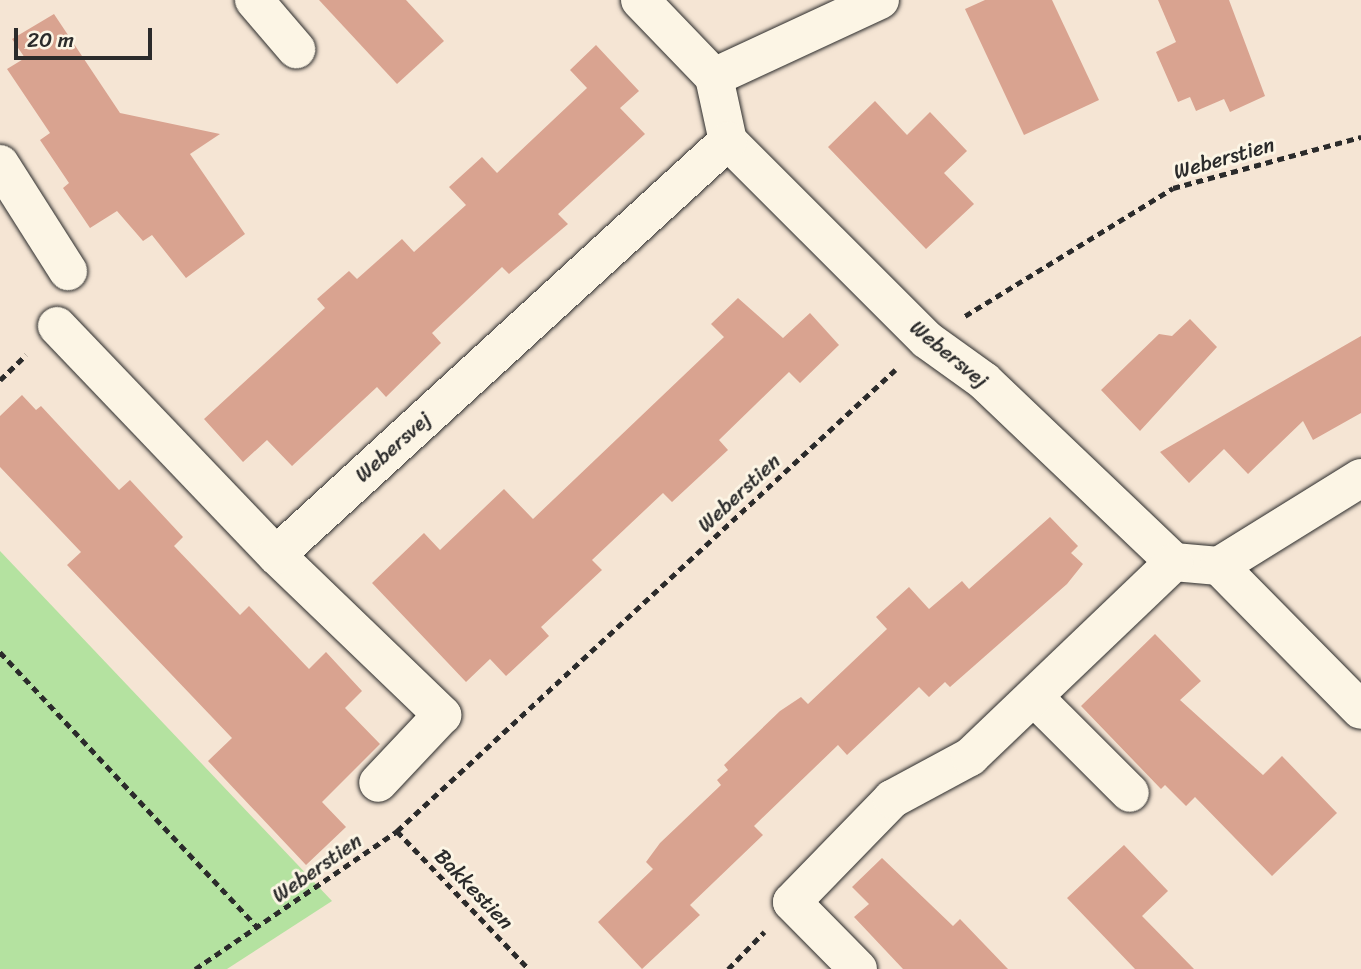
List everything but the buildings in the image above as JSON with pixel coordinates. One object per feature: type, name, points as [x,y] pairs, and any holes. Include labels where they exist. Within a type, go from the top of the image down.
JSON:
[{"type":"street","points":[[254,0],[296,49]]},
{"type":"street","points":[[640,0],[714,77],[728,141]]},
{"type":"street","points":[[714,77],[880,0]]},
{"type":"street","name":"Webersvej","points":[[276,555],[728,141],[927,340],[984,381],[1174,562]]},
{"type":"street","points":[[0,164],[68,271]]},
{"type":"street","points":[[58,326],[276,555],[442,715],[378,783]]},
{"type":"street","points":[[858,969],[792,902],[892,799],[970,757],[1035,698],[1174,562],[1219,566],[1361,478]]},
{"type":"street","points":[[1219,566],[1361,710]]},
{"type":"street","points":[[1035,698],[1130,793]]},
{"type":"path","name":"Weberstien","points":[[195,969],[397,831],[927,340],[1173,188],[1361,137]]},
{"type":"path","points":[[0,652],[258,928]]},
{"type":"path","name":"Bakkestien","points":[[397,831],[529,969]]},
{"type":"green space","points":[[0,551],[332,901],[227,969],[0,969]]}]
